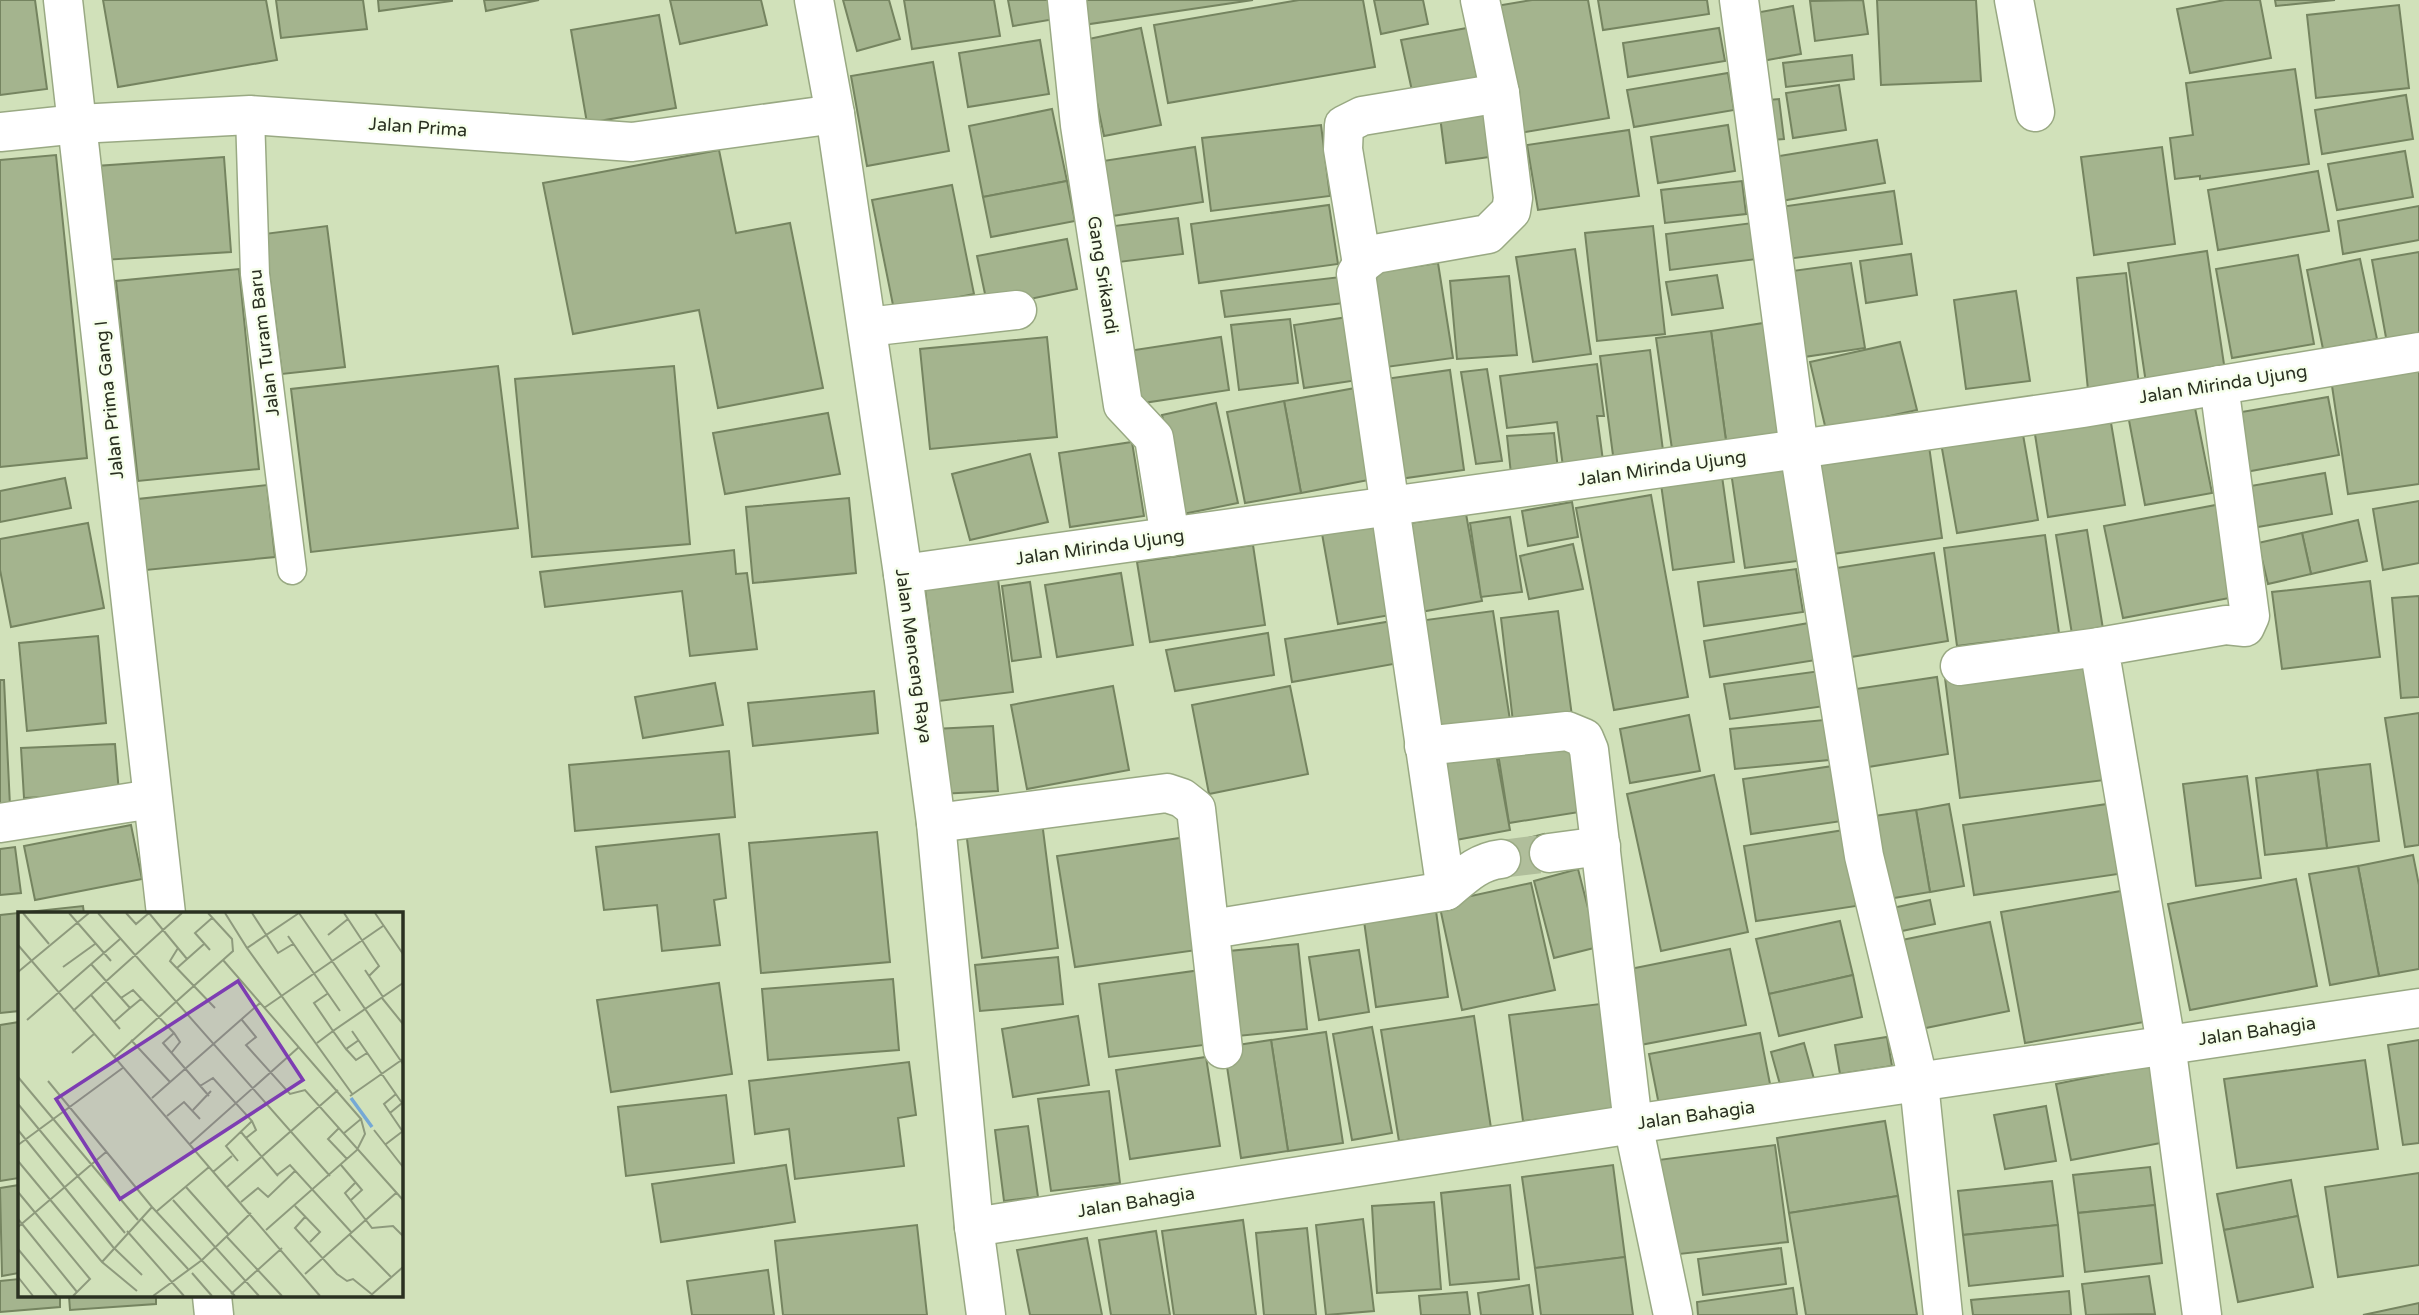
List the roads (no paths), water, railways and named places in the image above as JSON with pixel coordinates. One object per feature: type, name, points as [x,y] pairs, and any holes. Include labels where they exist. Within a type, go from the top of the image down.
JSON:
[{"type":"street","name":"Jalan Prima Gang I","points":[[63,0],[166,912]]},
{"type":"street","name":"Jalan Menceng Raya","points":[[814,0],[835,114],[867,327],[936,822],[974,1227],[986,1315]]},
{"type":"street","name":"Gang Srikandi","points":[[1068,0],[1080,125],[1123,405],[1154,438],[1170,537]]},
{"type":"street","points":[[1446,891],[1356,274],[1362,264],[1375,254],[1488,234],[1504,221],[1511,211],[1513,198],[1500,93],[1480,0]]},
{"type":"street","points":[[1739,0],[1799,449],[1864,856],[1919,1083],[1943,1315]]},
{"type":"street","points":[[2014,0],[2035,112]]},
{"type":"street","points":[[1362,264],[1343,149],[1344,125],[1354,118],[1500,93]]},
{"type":"street","name":"Jalan Prima","points":[[0,132],[79,124],[250,116],[632,142],[835,114]]},
{"type":"street","points":[[867,327],[1017,310]]},
{"type":"street","name":"Jalan Mirinda Ujung","points":[[903,574],[1799,449],[2419,352]]},
{"type":"street","points":[[1961,666],[2099,647],[2226,625],[2245,627],[2250,616],[2219,385]]},
{"type":"street","points":[[2099,647],[2166,1044],[2202,1315]]},
{"type":"street","points":[[1423,746],[1567,731],[1584,738],[1589,750],[1633,1124],[1673,1315]]},
{"type":"street","points":[[936,822],[1167,793],[1182,798],[1196,809],[1212,929],[1223,1049]]},
{"type":"street","points":[[0,823],[152,799]]},
{"type":"street","points":[[1549,853],[1601,846]]},
{"type":"street","points":[[1212,929],[1446,891],[1485,861],[1501,859]]},
{"type":"street","name":"Jalan Bahagia","points":[[974,1227],[1633,1124],[2419,1008]]},
{"type":"lane","name":"Jalan Turam Baru","points":[[250,116],[255,274],[292,570]]},
{"type":"tunnel","points":[[1501,859],[1549,853]]}]
